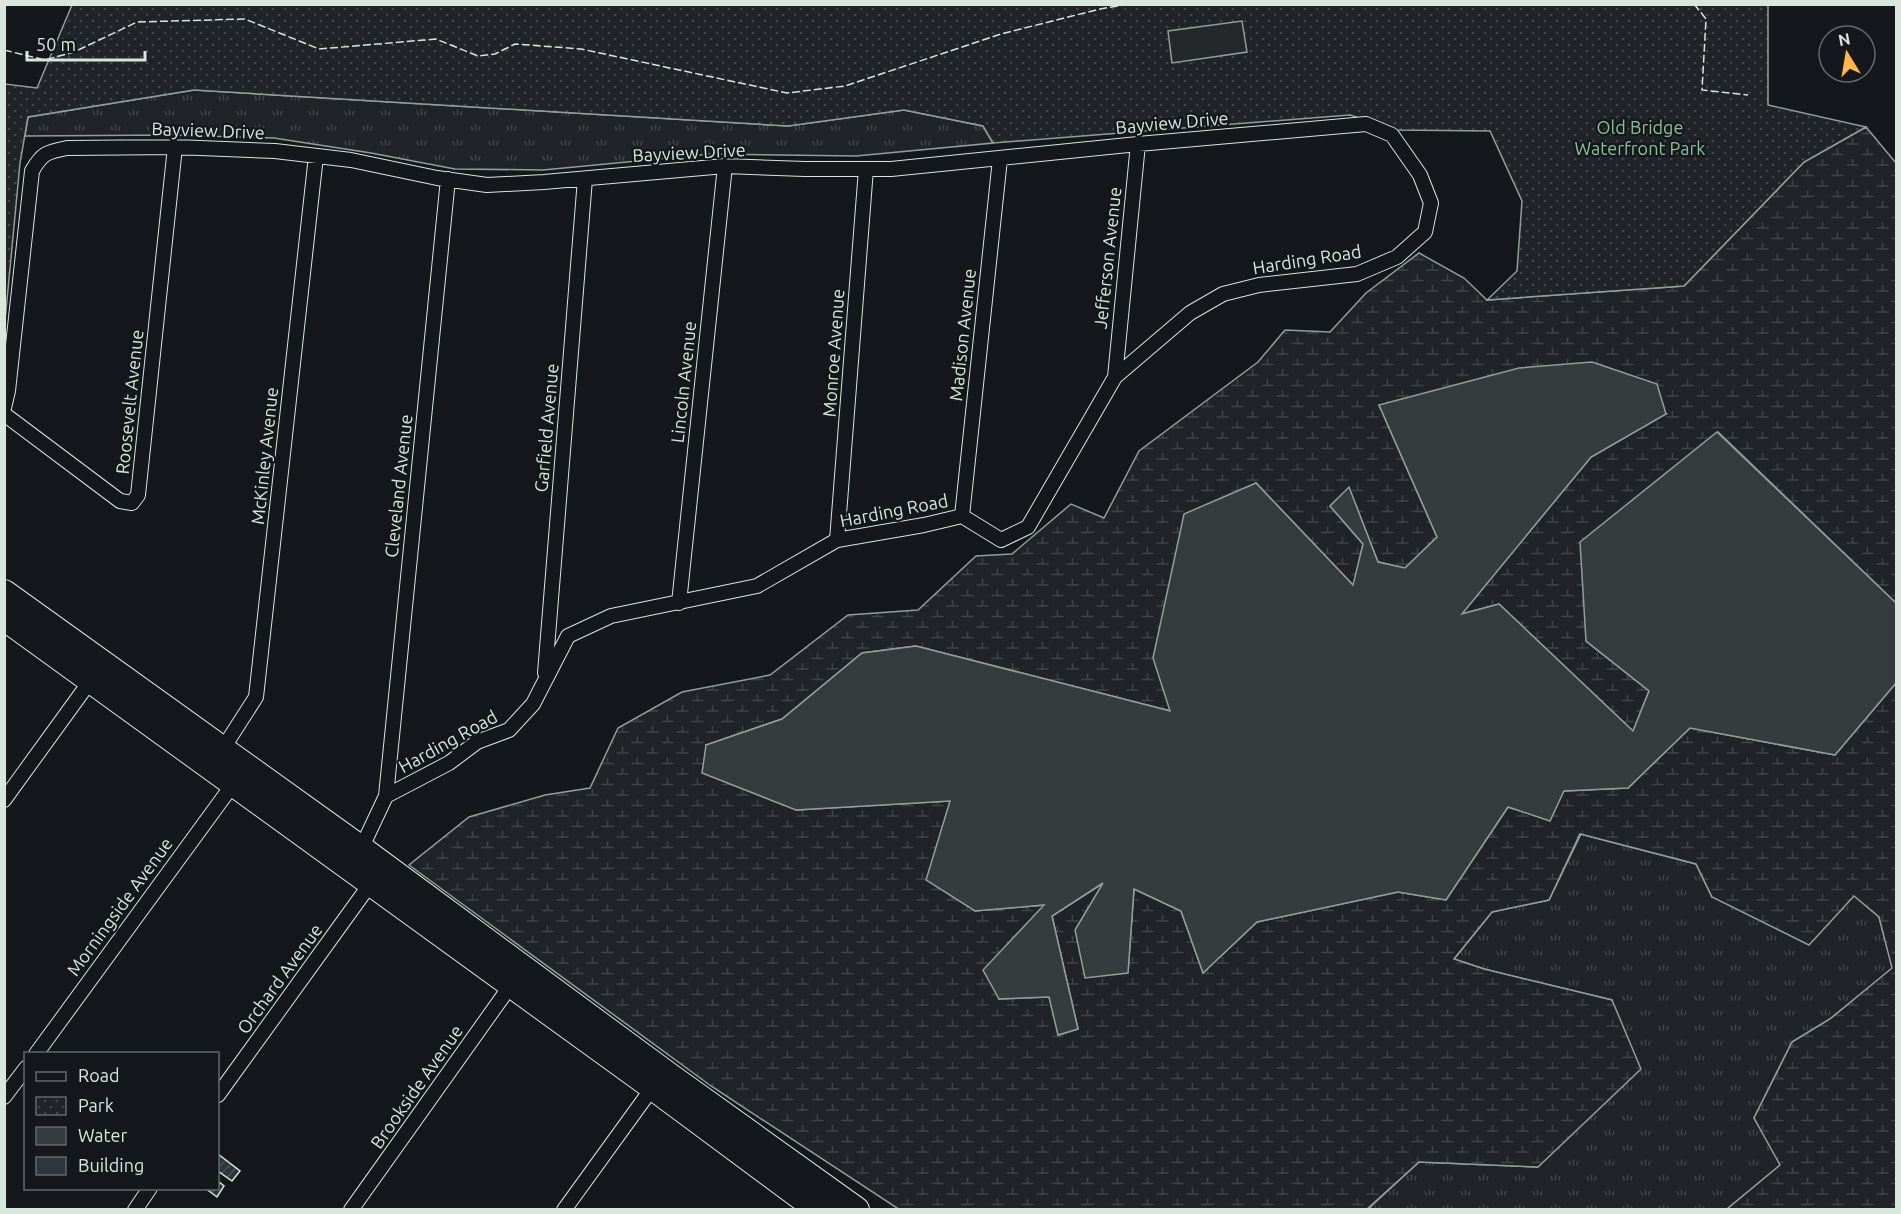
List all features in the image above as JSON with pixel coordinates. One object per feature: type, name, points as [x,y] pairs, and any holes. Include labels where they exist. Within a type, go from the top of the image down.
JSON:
[{"type":"highway","points":[[4,593],[856,1209]]},
{"type":"highway","points":[[4,618],[654,1087],[819,1209]]},
{"type":"street","name":"Bayview Drive","points":[[6,391],[32,171],[40,157],[51,151],[67,148],[175,147],[275,152],[351,159],[487,185],[585,179],[725,166],[891,169],[1366,124]]},
{"type":"street","name":"Harding Road","points":[[361,849],[386,796],[448,763],[477,742],[509,730],[533,704],[568,636],[611,616],[757,586],[837,540],[962,516],[1001,540],[1028,527],[1115,377],[1190,313],[1223,294],[1259,285],[1357,274],[1397,257],[1425,232],[1431,203],[1420,174],[1392,135],[1366,124]]},
{"type":"street","name":"Jefferson Avenue","points":[[1115,377],[1138,144]]},
{"type":"street","name":"Roosevelt Avenue","points":[[4,414],[120,501],[132,503],[138,495],[175,147]]},
{"type":"street","name":"McKinley Avenue","points":[[222,750],[255,697],[316,156]]},
{"type":"street","name":"Madison Avenue","points":[[962,516],[1000,159]]},
{"type":"street","name":"Lincoln Avenue","points":[[679,603],[725,166]]},
{"type":"street","name":"Monroe Avenue","points":[[837,540],[866,169]]},
{"type":"street","name":"Cleveland Avenue","points":[[386,796],[448,179]]},
{"type":"street","name":"Garfield Avenue","points":[[545,680],[585,179]]},
{"type":"street","points":[[4,408],[6,391]]},
{"type":"street","points":[[4,800],[91,680]]},
{"type":"street","name":"Morningside Avenue","points":[[37,1052],[234,783]]},
{"type":"street","name":"Orchard Avenue","points":[[219,1094],[371,883]]},
{"type":"street","name":"Brookside Avenue","points":[[351,1209],[511,985]]},
{"type":"street","points":[[4,1097],[24,1071]]},
{"type":"street","points":[[564,1209],[654,1087]]},
{"type":"street","points":[[135,1209],[149,1190]]},
{"type":"green space","name":"Old Bridge Waterfront Park","points":[[72,5],[1768,5],[1768,105],[1866,127],[1804,162],[1684,286],[1487,300],[1517,271],[1522,201],[1490,131],[1396,130],[1350,115],[993,143],[983,126],[904,110],[788,126],[194,90],[28,117],[20,163],[5,321],[5,84],[37,88]]},
{"type":"green space","points":[[194,90],[788,126],[904,110],[983,126],[993,143],[856,156],[711,154],[543,170],[455,169],[274,138],[168,135],[25,136],[28,117]]},
{"type":"green space","points":[[1866,127],[1896,163],[1896,603],[1718,432],[1586,641],[1649,691],[1633,731],[1499,604],[1461,614],[1591,457],[1666,414],[1379,405],[1437,537],[1405,568],[1378,562],[1349,488],[1330,506],[1363,544],[1354,586],[1256,483],[1171,711],[916,646],[862,653],[782,719],[706,745],[796,810],[950,801],[975,911],[1045,905],[999,999],[1049,997],[1059,1035],[1078,1029],[1052,916],[1105,882],[1128,972],[1134,889],[1181,911],[1203,973],[1257,922],[1398,892],[1446,900],[1508,807],[1550,820],[1563,791],[1628,788],[1690,728],[1835,755],[1896,683],[1896,1209],[1727,1209],[1780,1165],[1754,1118],[1792,1042],[1830,1019],[1892,968],[1879,917],[1854,896],[1809,945],[1712,897],[1696,864],[1580,834],[1549,900],[1492,912],[1454,959],[1484,969],[1612,1000],[1641,1069],[1538,1167],[1419,1162],[1367,1209],[900,1210],[711,1086],[409,865],[469,817],[545,795],[590,788],[618,728],[682,692],[770,675],[848,615],[918,610],[976,556],[1012,554],[1071,504],[1104,518],[1139,451],[1258,362],[1285,330],[1330,332],[1366,293],[1419,253],[1464,278],[1487,300],[1684,286],[1804,162]]},
{"type":"green space","points":[[1581,834],[1696,864],[1712,897],[1854,895],[1879,917],[1893,968],[1830,1019],[1792,1042],[1754,1118],[1781,1165],[1727,1209],[1367,1210],[1419,1162],[1538,1167],[1612,1000],[1484,969],[1454,959],[1492,912],[1549,900]]},
{"type":"shaded area","points":[[1242,21],[1247,52],[1172,63],[1168,31]]},
{"type":"water","points":[[1592,362],[1657,384],[1666,414],[1591,457],[1462,614],[1499,604],[1633,731],[1649,691],[1586,641],[1580,542],[1717,432],[1896,603],[1896,683],[1835,755],[1690,728],[1628,788],[1564,791],[1550,821],[1508,807],[1446,900],[1398,892],[1257,922],[1203,973],[1181,911],[1134,889],[1128,973],[1085,978],[1075,930],[1103,883],[1052,916],[1078,1029],[1058,1035],[1049,997],[999,999],[983,970],[1044,905],[975,911],[926,880],[950,801],[796,810],[702,773],[706,745],[782,719],[862,653],[916,646],[1170,711],[1153,658],[1184,514],[1256,483],[1353,585],[1363,544],[1330,506],[1349,487],[1378,562],[1405,568],[1437,537],[1379,405],[1519,368]]},
{"type":"building","points":[[219,1155],[240,1171],[232,1181],[219,1172]]},
{"type":"building","points":[[219,1182],[224,1186],[217,1197],[208,1190],[219,1190]]},
{"type":"fence","points":[[4,50],[45,60],[74,52],[137,22],[245,19],[319,49],[436,39],[478,56],[495,54],[515,44],[581,49],[787,93],[845,86],[1001,34],[1100,9],[1130,4]]},
{"type":"fence","points":[[1694,4],[1706,19],[1702,90],[1748,95]]}]
